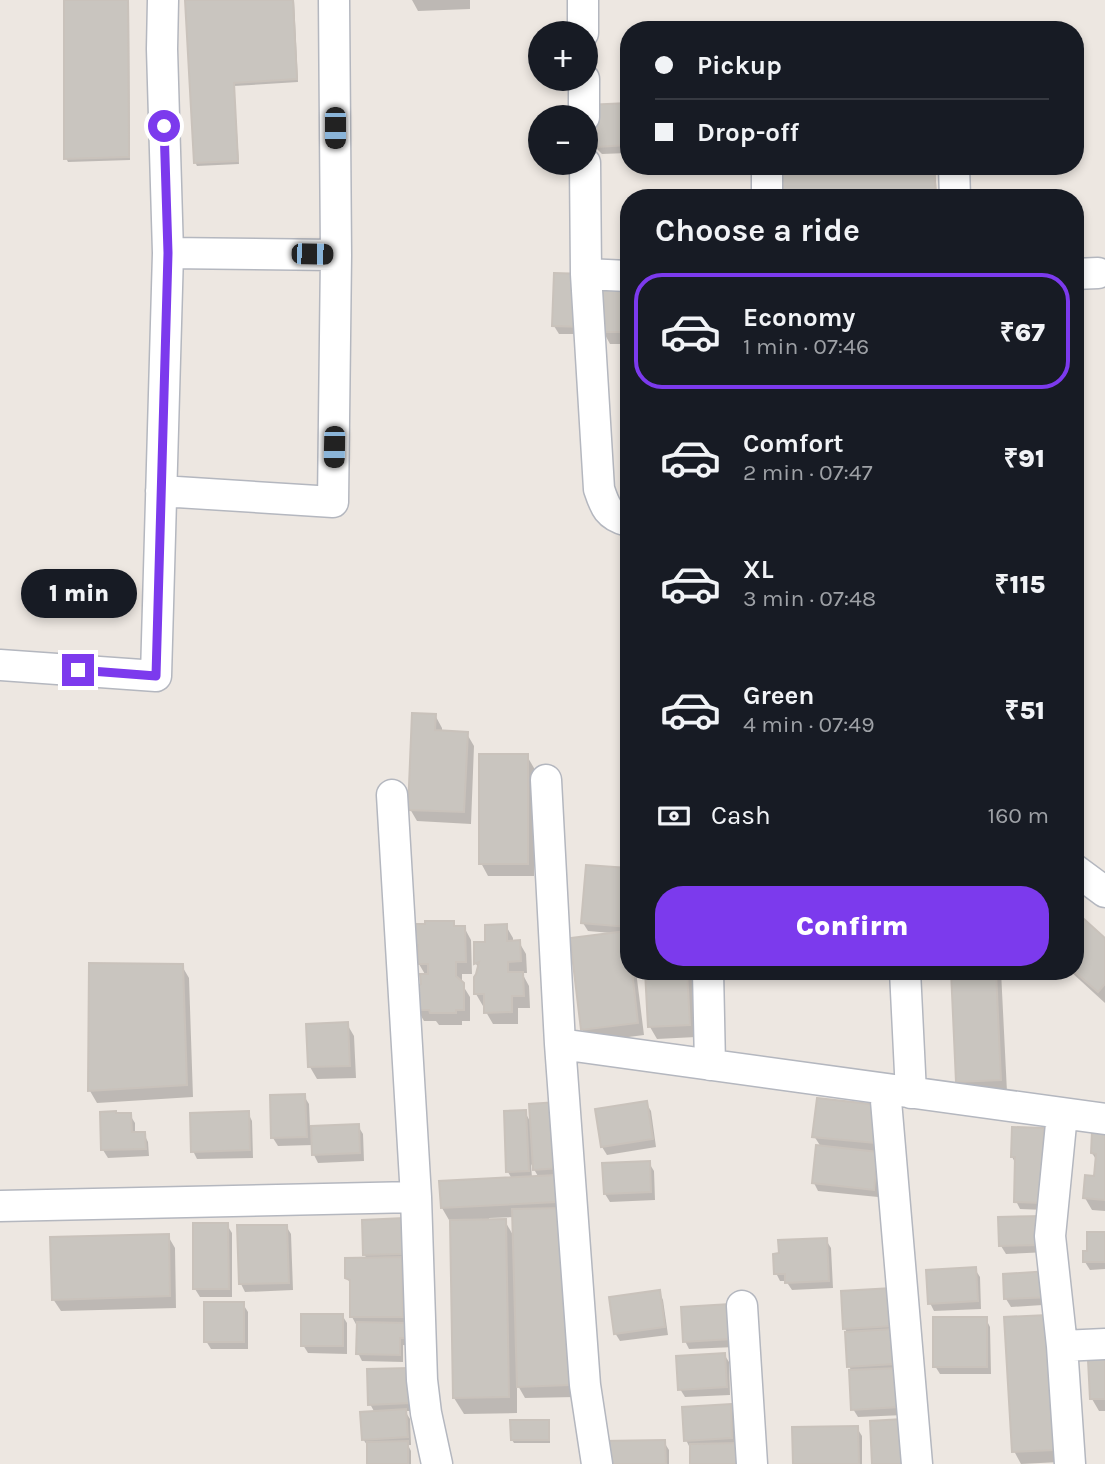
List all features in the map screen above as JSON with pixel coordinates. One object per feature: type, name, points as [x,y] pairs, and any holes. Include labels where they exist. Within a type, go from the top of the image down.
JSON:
[{"type":"street","points":[[0,665],[156,676],[168,253],[163,0]]},
{"type":"street","points":[[161,491],[333,502],[336,255],[334,0]]},
{"type":"street","points":[[583,0],[583,21]]},
{"type":"street","points":[[585,175],[586,274],[599,489],[610,514],[620,518]]},
{"type":"street","points":[[168,253],[336,255]]},
{"type":"street","points":[[586,274],[620,275]]},
{"type":"street","points":[[546,779],[560,1044],[585,1385],[597,1464]]},
{"type":"street","points":[[392,794],[416,1197],[422,1380],[437,1464]]},
{"type":"street","points":[[1084,876],[1105,892]]},
{"type":"street","points":[[708,980],[710,1065]]},
{"type":"street","points":[[904,980],[898,1091],[917,1464]]},
{"type":"street","points":[[560,1044],[1105,1119]]},
{"type":"street","points":[[1062,1114],[1050,1236],[1062,1346],[1070,1464]]},
{"type":"street","points":[[0,1206],[416,1197]]},
{"type":"street","points":[[742,1306],[752,1464]]},
{"type":"street","points":[[1062,1346],[1105,1344]]},
{"type":"building","points":[[64,0],[128,0],[129,157],[64,159]]},
{"type":"building","points":[[185,0],[293,0],[297,79],[234,83],[238,161],[194,163]]},
{"type":"building","points":[[620,103],[620,146],[598,147],[598,105],[586,105]]},
{"type":"building","points":[[782,175],[935,175],[935,189],[783,189]]},
{"type":"building","points":[[554,273],[585,274],[584,327],[552,326]]},
{"type":"building","points":[[601,288],[620,288],[620,332],[601,332]]},
{"type":"building","points":[[412,713],[436,714],[435,730],[468,732],[464,812],[408,810]]},
{"type":"building","points":[[479,754],[528,754],[528,864],[479,864]]},
{"type":"building","points":[[586,865],[620,867],[620,926],[581,923]]},
{"type":"building","points":[[1084,919],[1105,938],[1105,984],[1098,992],[1084,980]]},
{"type":"building","points":[[425,921],[454,921],[454,926],[465,926],[466,962],[456,962],[456,976],[464,983],[464,1010],[456,1010],[456,1013],[430,1013],[429,1010],[415,1010],[418,986],[421,984],[420,974],[428,974],[428,964],[418,964],[418,945],[412,945],[412,924],[425,924]]},
{"type":"building","points":[[507,924],[507,941],[520,940],[521,961],[508,962],[508,972],[523,972],[524,996],[512,996],[512,1012],[484,1013],[484,994],[474,994],[474,977],[479,962],[474,964],[474,942],[485,942],[485,925]]},
{"type":"building","points":[[620,932],[620,980],[633,980],[638,1023],[581,1030],[570,938]]},
{"type":"building","points":[[89,963],[183,964],[187,1085],[88,1091]]},
{"type":"building","points":[[645,980],[688,980],[690,1025],[648,1027]]},
{"type":"building","points":[[951,980],[996,980],[1001,1080],[956,1082]]},
{"type":"building","points":[[348,1022],[350,1066],[308,1067],[306,1024]]},
{"type":"building","points":[[305,1094],[307,1137],[271,1138],[270,1095]]},
{"type":"building","points":[[817,1098],[879,1105],[875,1143],[812,1137]]},
{"type":"building","points":[[647,1101],[653,1139],[601,1147],[595,1109]]},
{"type":"building","points":[[558,1102],[561,1168],[533,1170],[529,1104]]},
{"type":"building","points":[[526,1110],[529,1171],[506,1172],[504,1111]]},
{"type":"building","points":[[249,1111],[250,1150],[191,1152],[190,1113]]},
{"type":"building","points":[[100,1112],[131,1113],[132,1132],[145,1132],[146,1149],[101,1150]]},
{"type":"building","points":[[359,1124],[360,1153],[312,1155],[311,1126]]},
{"type":"building","points":[[1012,1127],[1044,1128],[1041,1203],[1014,1202],[1015,1157],[1011,1157]]},
{"type":"building","points":[[1092,1131],[1105,1132],[1105,1200],[1083,1198],[1085,1175],[1094,1176],[1096,1154],[1091,1153]]},
{"type":"building","points":[[816,1145],[878,1152],[874,1190],[812,1183]]},
{"type":"building","points":[[650,1161],[651,1192],[604,1194],[602,1163]]},
{"type":"building","points":[[555,1175],[557,1202],[441,1208],[439,1181]]},
{"type":"building","points":[[565,1208],[570,1385],[517,1387],[512,1209]]},
{"type":"building","points":[[1044,1216],[1044,1245],[999,1246],[998,1217]]},
{"type":"building","points":[[404,1218],[405,1254],[363,1255],[362,1220]]},
{"type":"building","points":[[506,1219],[509,1397],[453,1398],[450,1220]]},
{"type":"building","points":[[193,1223],[228,1223],[229,1289],[193,1289]]},
{"type":"building","points":[[237,1225],[287,1225],[289,1283],[239,1284]]},
{"type":"building","points":[[1087,1232],[1105,1232],[1105,1262],[1083,1262],[1083,1251],[1087,1251]]},
{"type":"building","points":[[169,1234],[170,1296],[52,1300],[50,1237]]},
{"type":"building","points":[[827,1238],[829,1281],[785,1283],[785,1274],[774,1274],[773,1254],[779,1253],[778,1240]]},
{"type":"building","points":[[402,1257],[403,1317],[350,1317],[350,1280],[345,1278],[345,1258]]},
{"type":"building","points":[[976,1267],[978,1301],[928,1304],[926,1270]]},
{"type":"building","points":[[1050,1271],[1054,1297],[1004,1299],[1003,1274]]},
{"type":"building","points":[[892,1288],[894,1326],[843,1329],[841,1291]]},
{"type":"building","points":[[660,1290],[665,1327],[614,1334],[609,1297]]},
{"type":"building","points":[[204,1302],[244,1302],[244,1342],[204,1342]]},
{"type":"building","points":[[730,1304],[732,1339],[683,1342],[681,1307]]},
{"type":"building","points":[[301,1314],[343,1314],[343,1346],[301,1346]]},
{"type":"building","points":[[1047,1315],[1054,1450],[1012,1452],[1004,1317]]},
{"type":"building","points":[[933,1317],[987,1317],[987,1367],[933,1367]]},
{"type":"building","points":[[357,1322],[409,1323],[408,1338],[400,1338],[400,1355],[356,1354]]},
{"type":"building","points":[[893,1329],[895,1364],[847,1367],[845,1332]]},
{"type":"building","points":[[725,1353],[727,1387],[678,1390],[676,1356]]},
{"type":"building","points":[[1105,1359],[1105,1399],[1090,1399],[1088,1360]]},
{"type":"building","points":[[410,1368],[411,1403],[368,1405],[367,1369]]},
{"type":"building","points":[[898,1368],[900,1407],[851,1410],[849,1370]]},
{"type":"building","points":[[731,1404],[732,1438],[684,1441],[682,1407]]},
{"type":"building","points":[[406,1409],[408,1437],[362,1440],[360,1412]]},
{"type":"building","points":[[902,1419],[905,1464],[872,1464],[870,1421]]},
{"type":"building","points":[[510,1420],[549,1420],[549,1440],[511,1440]]},
{"type":"building","points":[[858,1426],[859,1464],[793,1464],[792,1427]]},
{"type":"building","points":[[665,1440],[666,1464],[603,1464],[603,1441]]},
{"type":"building","points":[[408,1441],[408,1464],[367,1464],[367,1442]]},
{"type":"building","points":[[739,1443],[743,1464],[690,1464],[690,1444]]},
{"type":"route","points":[[78,670],[156,676],[168,253],[164,126]]}]
